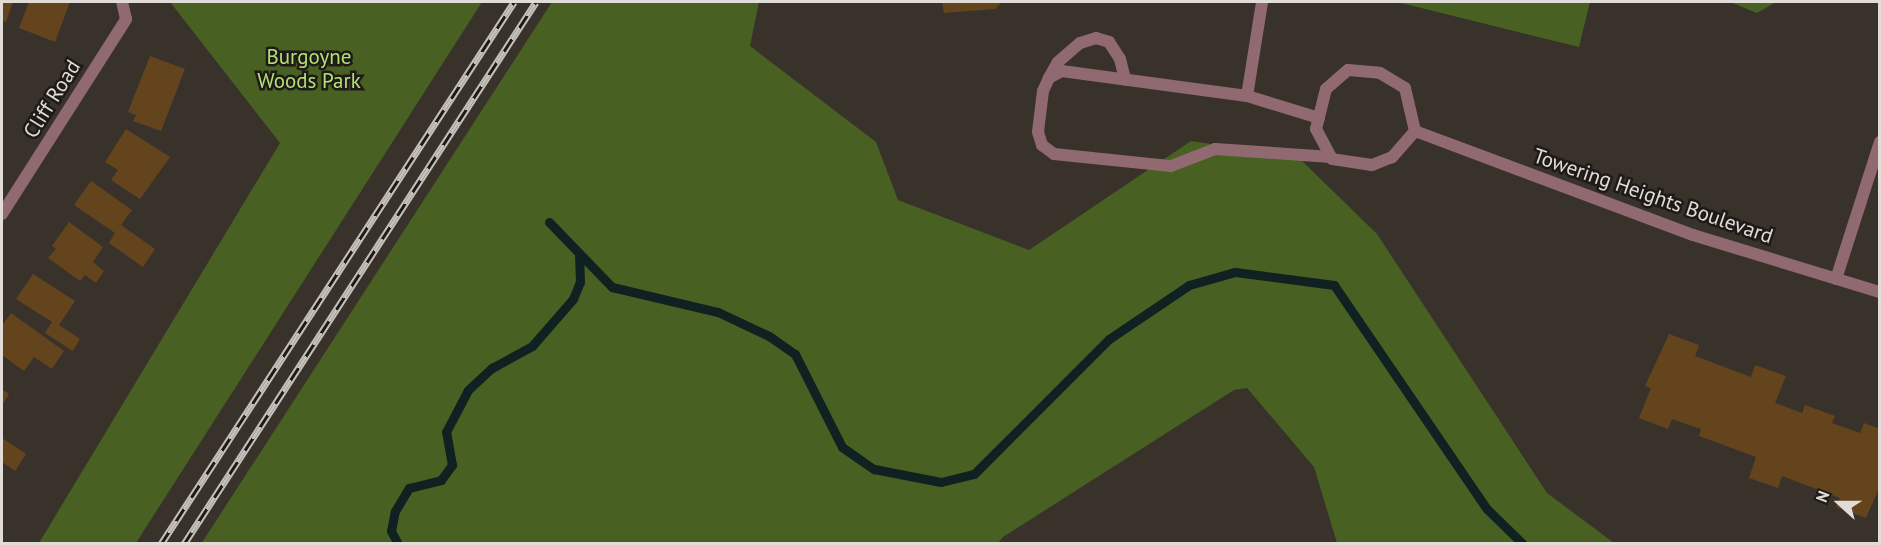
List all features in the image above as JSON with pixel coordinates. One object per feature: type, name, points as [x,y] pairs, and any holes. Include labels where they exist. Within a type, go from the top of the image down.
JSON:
[{"type":"street","name":"Cliff Road","points":[[2,214],[126,19],[122,2]]},
{"type":"street","points":[[1247,96],[1262,2]]},
{"type":"street","points":[[1125,79],[1120,59],[1109,42],[1096,38],[1080,43],[1058,62],[1043,91],[1038,132],[1042,145],[1054,154],[1171,166],[1215,149],[1331,157],[1372,165],[1392,157],[1415,131],[1405,88],[1380,73],[1348,70],[1326,89],[1316,129],[1331,157]]},
{"type":"street","points":[[1049,78],[1062,71],[1247,96],[1319,118]]},
{"type":"street","name":"Towering Heights Boulevard","points":[[1415,131],[1693,235],[1880,292]]},
{"type":"street","points":[[1836,279],[1880,142]]},
{"type":"green space","name":"Burgoyne Woods Park","points":[[170,2],[482,2],[136,543],[39,543],[280,143]]},
{"type":"green space","points":[[552,2],[759,2],[750,46],[876,142],[898,200],[1029,250],[1191,141],[1298,157],[1377,234],[1547,493],[1614,543],[1337,543],[1314,467],[1247,388],[1234,390],[1003,537],[998,543],[201,544]]},
{"type":"green space","points":[[1397,2],[1590,2],[1579,47]]},
{"type":"green space","points":[[1730,2],[1776,2],[1757,13]]},
{"type":"building","points":[[2,2],[13,2],[6,22],[2,20]]},
{"type":"building","points":[[29,2],[70,2],[55,42],[19,28]]},
{"type":"building","points":[[942,2],[1002,2],[995,9],[944,13]]},
{"type":"building","points":[[150,56],[185,69],[161,131],[133,121],[136,115],[128,112]]},
{"type":"building","points":[[126,129],[170,157],[140,199],[111,180],[118,170],[105,162]]},
{"type":"building","points":[[91,181],[132,210],[121,225],[155,249],[143,267],[109,243],[115,233],[74,205]]},
{"type":"building","points":[[69,222],[103,247],[93,262],[104,271],[96,283],[85,275],[80,281],[48,258],[56,249],[52,246]]},
{"type":"building","points":[[33,274],[75,301],[59,325],[80,339],[73,351],[45,333],[52,322],[16,299]]},
{"type":"building","points":[[11,313],[64,351],[52,369],[34,357],[24,371],[2,355],[2,326]]},
{"type":"building","points":[[1669,334],[1699,345],[1695,356],[1751,377],[1755,365],[1786,376],[1775,403],[1802,413],[1805,405],[1835,416],[1832,423],[1860,433],[1864,423],[1880,429],[1880,486],[1866,518],[1836,507],[1840,498],[1782,476],[1778,488],[1749,478],[1756,457],[1699,436],[1701,429],[1672,419],[1668,429],[1639,418],[1651,388],[1645,386]]},
{"type":"building","points":[[2,389],[9,394],[2,405]]},
{"type":"building","points":[[2,438],[26,454],[15,471],[2,462]]},
{"type":"waterway","points":[[549,222],[612,287],[718,312],[769,336],[795,354],[842,447],[874,469],[941,482],[974,474],[1109,339],[1189,285],[1235,272],[1334,285],[1487,509],[1523,544]]},
{"type":"waterway","points":[[398,544],[391,531],[395,511],[409,488],[441,480],[452,465],[446,432],[468,390],[492,368],[532,346],[573,299],[580,282],[579,255]]},
{"type":"railway","points":[[161,544],[514,2]]},
{"type":"railway","points":[[184,544],[536,2]]}]
